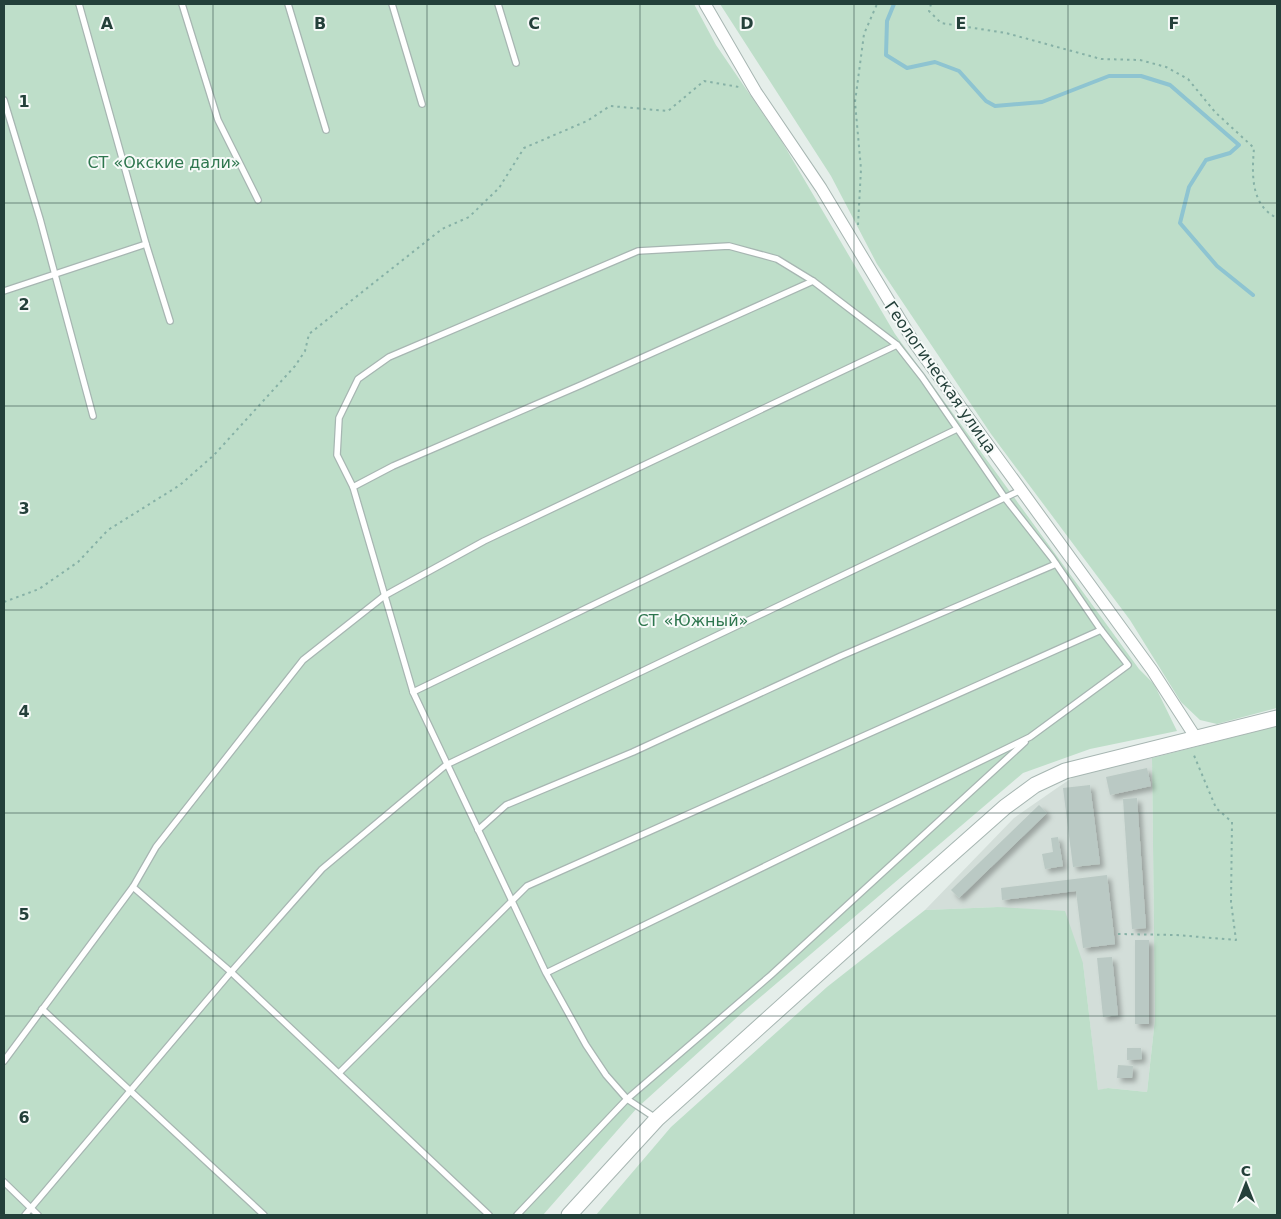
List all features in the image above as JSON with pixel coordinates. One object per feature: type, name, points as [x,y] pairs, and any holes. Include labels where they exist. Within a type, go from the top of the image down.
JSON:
[{"type":"street","name":"Геологическая улица","points":[[705,4],[756,92],[821,188],[915,344],[1152,670],[1192,739]]},
{"type":"street","points":[[569,1215],[658,1119],[908,892],[1005,807],[1035,785],[1065,770],[1277,718]]},
{"type":"lane","points":[[79,4],[146,244],[170,321]]},
{"type":"lane","points":[[182,4],[218,120],[258,200]]},
{"type":"lane","points":[[288,4],[326,130]]},
{"type":"lane","points":[[392,4],[422,104]]},
{"type":"lane","points":[[498,4],[516,63]]},
{"type":"lane","points":[[4,100],[40,220],[93,416]]},
{"type":"lane","points":[[4,291],[146,244]]},
{"type":"lane","points":[[517,1215],[627,1099],[778,968],[1030,737],[1128,665],[1101,630],[1056,564],[1005,498],[922,377],[897,345],[813,281],[777,259],[729,246],[638,251],[389,358],[358,379],[339,418],[337,455],[353,488],[413,692],[446,765],[546,973],[586,1045],[606,1075],[627,1099],[658,1119]]},
{"type":"lane","points":[[353,488],[393,466],[581,385],[813,281]]},
{"type":"lane","points":[[4,1061],[133,887],[156,847],[303,660],[384,596],[484,541],[897,345]]},
{"type":"lane","points":[[413,692],[957,429]]},
{"type":"lane","points":[[25,1215],[231,972],[322,869],[446,765],[1021,490]]},
{"type":"lane","points":[[478,830],[506,805],[633,752],[841,656],[1056,564]]},
{"type":"lane","points":[[339,1073],[527,886],[1101,630]]},
{"type":"lane","points":[[546,973],[1030,737]]},
{"type":"lane","points":[[133,887],[231,972],[488,1215]]},
{"type":"lane","points":[[42,1009],[264,1215]]},
{"type":"lane","points":[[4,1182],[38,1215]]},
{"type":"path","points":[[856,248],[861,169],[855,102],[864,34],[877,4]]},
{"type":"path","points":[[931,4],[929,11],[940,23],[1006,33],[1101,59],[1140,60],[1166,67],[1188,79],[1215,112],[1254,148],[1253,189],[1267,213],[1277,218]]},
{"type":"path","points":[[4,602],[47,583],[78,562],[108,530],[187,479],[214,455],[295,366],[304,352],[309,334],[442,229],[469,217],[499,188],[524,148],[587,121],[610,106],[668,111],[704,81],[736,86],[756,92]]},
{"type":"path","points":[[1118,934],[1176,935],[1236,940],[1231,902],[1232,822],[1212,802],[1197,760],[1192,739]]},
{"type":"shaded area","points":[[1152,758],[1155,1019],[1147,1092],[1108,1088],[1098,1091],[1083,963],[998,907],[925,910],[1014,818],[1057,788],[1078,774]]},
{"type":"green space","name":"СТ «Южный»","points":[[4,4],[694,4],[716,45],[781,140],[895,334],[1139,669],[1154,684],[1177,731],[1090,749],[1023,773],[744,1011],[637,1108],[543,1215],[4,1215]]},
{"type":"green space","points":[[720,4],[1277,4],[1277,708],[1217,724],[1200,720],[1181,702],[1130,620],[991,434],[877,264],[831,176]]},
{"type":"green space","points":[[1277,726],[1277,1215],[596,1215],[671,1127],[827,987],[925,910],[998,907],[1065,911],[1083,963],[1098,1090],[1108,1088],[1147,1092],[1155,1019],[1152,758]]},
{"type":"building","points":[[1147,768],[1151,786],[1110,795],[1106,777]]},
{"type":"building","points":[[1090,785],[1100,864],[1073,867],[1063,788]]},
{"type":"building","points":[[1137,798],[1146,928],[1132,929],[1123,799]]},
{"type":"building","points":[[1039,805],[1047,813],[959,898],[951,890]]},
{"type":"building","points":[[1058,837],[1063,866],[1045,869],[1042,854],[1053,852],[1051,838]]},
{"type":"building","points":[[1107,875],[1115,944],[1083,948],[1076,891],[1002,900],[1001,888]]},
{"type":"building","points":[[1135,940],[1149,940],[1149,1024],[1135,1024]]},
{"type":"building","points":[[1112,957],[1118,1015],[1103,1017],[1097,958]]},
{"type":"building","points":[[1127,1048],[1141,1048],[1142,1059],[1127,1060]]},
{"type":"building","points":[[1118,1065],[1133,1066],[1132,1078],[1117,1078]]},
{"type":"waterway","points":[[894,4],[887,21],[886,55],[907,68],[935,62],[959,71],[986,101],[995,106],[1042,102],[1109,76],[1141,76],[1170,85],[1239,145],[1230,153],[1206,160],[1189,187],[1180,223],[1217,266],[1253,295]]},
{"type":"park label","name":"СТ «Окские дали»","points":[[164,162]]}]
